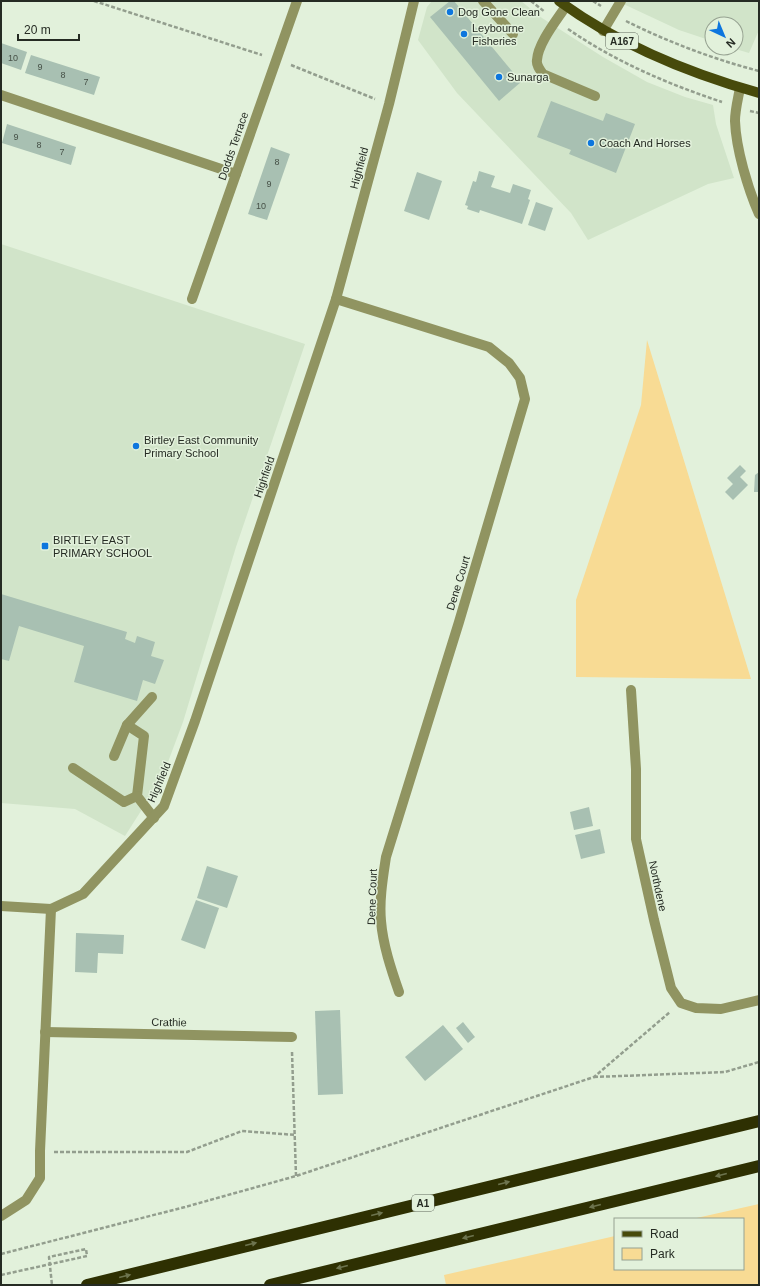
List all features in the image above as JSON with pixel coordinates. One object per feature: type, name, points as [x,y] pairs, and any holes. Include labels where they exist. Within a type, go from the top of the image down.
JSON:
[{"type":"highway","name":"A1","points":[[87,1285],[759,1120]]},
{"type":"highway","points":[[270,1285],[759,1166]]},
{"type":"main road","name":"A167","points":[[563,4],[603,31],[628,45],[665,61],[740,88],[759,93]]},
{"type":"street","name":"Dodds Terrace","points":[[192,298],[297,1]]},
{"type":"street","name":"Highfield","points":[[51,910],[83,894],[164,806],[195,721],[336,298],[389,104],[414,1]]},
{"type":"street","points":[[483,1],[514,34]]},
{"type":"street","points":[[603,31],[621,1]]},
{"type":"street","points":[[563,4],[541,46],[537,60],[538,68],[543,74],[595,96]]},
{"type":"street","points":[[740,88],[735,122],[737,138],[753,200],[759,214]]},
{"type":"street","points":[[1,95],[236,174]]},
{"type":"street","name":"Dene Court","points":[[336,298],[489,347],[509,363],[520,378],[525,399],[459,622],[386,857],[382,892],[381,920],[390,967],[399,992]]},
{"type":"street","name":"Northdene","points":[[631,690],[636,769],[636,838],[671,988],[682,1003]]},
{"type":"street","points":[[114,756],[127,725],[152,697]]},
{"type":"street","points":[[127,725],[144,736],[137,796],[154,818]]},
{"type":"street","points":[[72,768],[124,802],[137,796]]},
{"type":"street","points":[[1,906],[51,910],[40,1178],[26,1200],[1,1216]]},
{"type":"street","points":[[682,1003],[696,1008],[721,1009],[759,1000]]},
{"type":"street","name":"Crathie","points":[[45,1032],[292,1037]]},
{"type":"path","points":[[94,1],[276,59],[389,104]]},
{"type":"path","points":[[593,1],[612,14],[676,44],[759,71]]},
{"type":"path","points":[[594,1077],[682,1003]]},
{"type":"path","points":[[292,1037],[296,1176]]},
{"type":"path","points":[[1,1254],[185,1207],[296,1176],[594,1077],[725,1072],[759,1062]]},
{"type":"path","points":[[40,1152],[187,1152],[242,1131],[296,1135]]},
{"type":"path","points":[[1,1275],[22,1271],[37,1267],[44,1266],[51,1264],[87,1256],[86,1249],[49,1257],[50,1264],[51,1271],[52,1278],[52,1285]]},
{"type":"shaded area","points":[[432,1],[521,1],[542,18],[603,57],[647,82],[685,97],[713,105],[716,124],[734,178],[708,184],[588,240],[571,213],[457,93],[418,40],[427,7]]},
{"type":"shaded area","points":[[617,1],[759,1],[759,30],[749,53],[744,52],[744,16],[704,16],[704,38],[679,30]]},
{"type":"shaded area","name":"Birtley East Community Primary School","points":[[1,244],[305,344],[236,547],[183,722],[162,778],[125,836],[75,809],[1,803]]},
{"type":"green space","points":[[647,340],[751,679],[576,677],[576,600],[641,405]]},
{"type":"green space","points":[[759,1204],[759,1285],[446,1285],[444,1275],[614,1236],[614,1270],[744,1270],[744,1218],[696,1218]]},
{"type":"building","points":[[450,1],[454,1],[521,82],[499,101],[430,17]]},
{"type":"building","points":[[1,43],[27,52],[21,70],[1,63]]},
{"type":"building","points":[[31,55],[100,77],[94,95],[25,73]]},
{"type":"building","name":"Coach And Horses","points":[[551,101],[603,121],[606,113],[635,124],[616,173],[569,154],[571,150],[537,137]]},
{"type":"building","points":[[7,124],[76,147],[71,165],[2,143]]},
{"type":"building","points":[[271,147],[290,154],[267,220],[248,214]]},
{"type":"building","points":[[479,171],[495,176],[491,187],[510,193],[513,184],[531,190],[528,199],[530,200],[522,224],[480,210],[479,213],[467,209],[468,206],[465,205],[473,181],[476,182]]},
{"type":"building","points":[[417,172],[442,181],[429,220],[404,211]]},
{"type":"building","points":[[536,202],[553,208],[545,231],[528,225]]},
{"type":"building","points":[[740,465],[746,471],[740,477],[748,485],[733,500],[725,492],[733,484],[727,478]]},
{"type":"building","points":[[759,472],[759,492],[754,492],[755,475]]},
{"type":"building","points":[[1,594],[127,632],[125,639],[135,643],[137,636],[155,642],[151,656],[164,660],[155,684],[143,680],[137,701],[74,682],[84,646],[19,626],[9,661],[1,659]]},
{"type":"building","points":[[589,807],[593,826],[574,830],[570,812]]},
{"type":"building","points":[[600,829],[605,853],[581,859],[575,835]]},
{"type":"building","points":[[207,866],[238,876],[227,908],[197,898]]},
{"type":"building","points":[[196,900],[219,908],[205,949],[181,940]]},
{"type":"building","points":[[76,933],[124,935],[123,954],[98,953],[97,973],[75,972]]},
{"type":"building","points":[[340,1010],[343,1094],[318,1095],[315,1011]]},
{"type":"building","points":[[463,1022],[475,1037],[468,1043],[456,1028]]},
{"type":"building","points":[[443,1025],[463,1049],[425,1081],[405,1057]]},
{"type":"place","name":"Dog Gone Clean","points":[[450,12]]},
{"type":"place","name":"Leybourne Fisheries","points":[[464,34]]},
{"type":"place","name":"Sunarga","points":[[499,77]]},
{"type":"place","name":"Coach And Horses","points":[[591,143]]},
{"type":"place","name":"Birtley East Community Primary School","points":[[136,446]]},
{"type":"place","name":"BIRTLEY EAST PRIMARY SCHOOL","points":[[45,546]]}]
